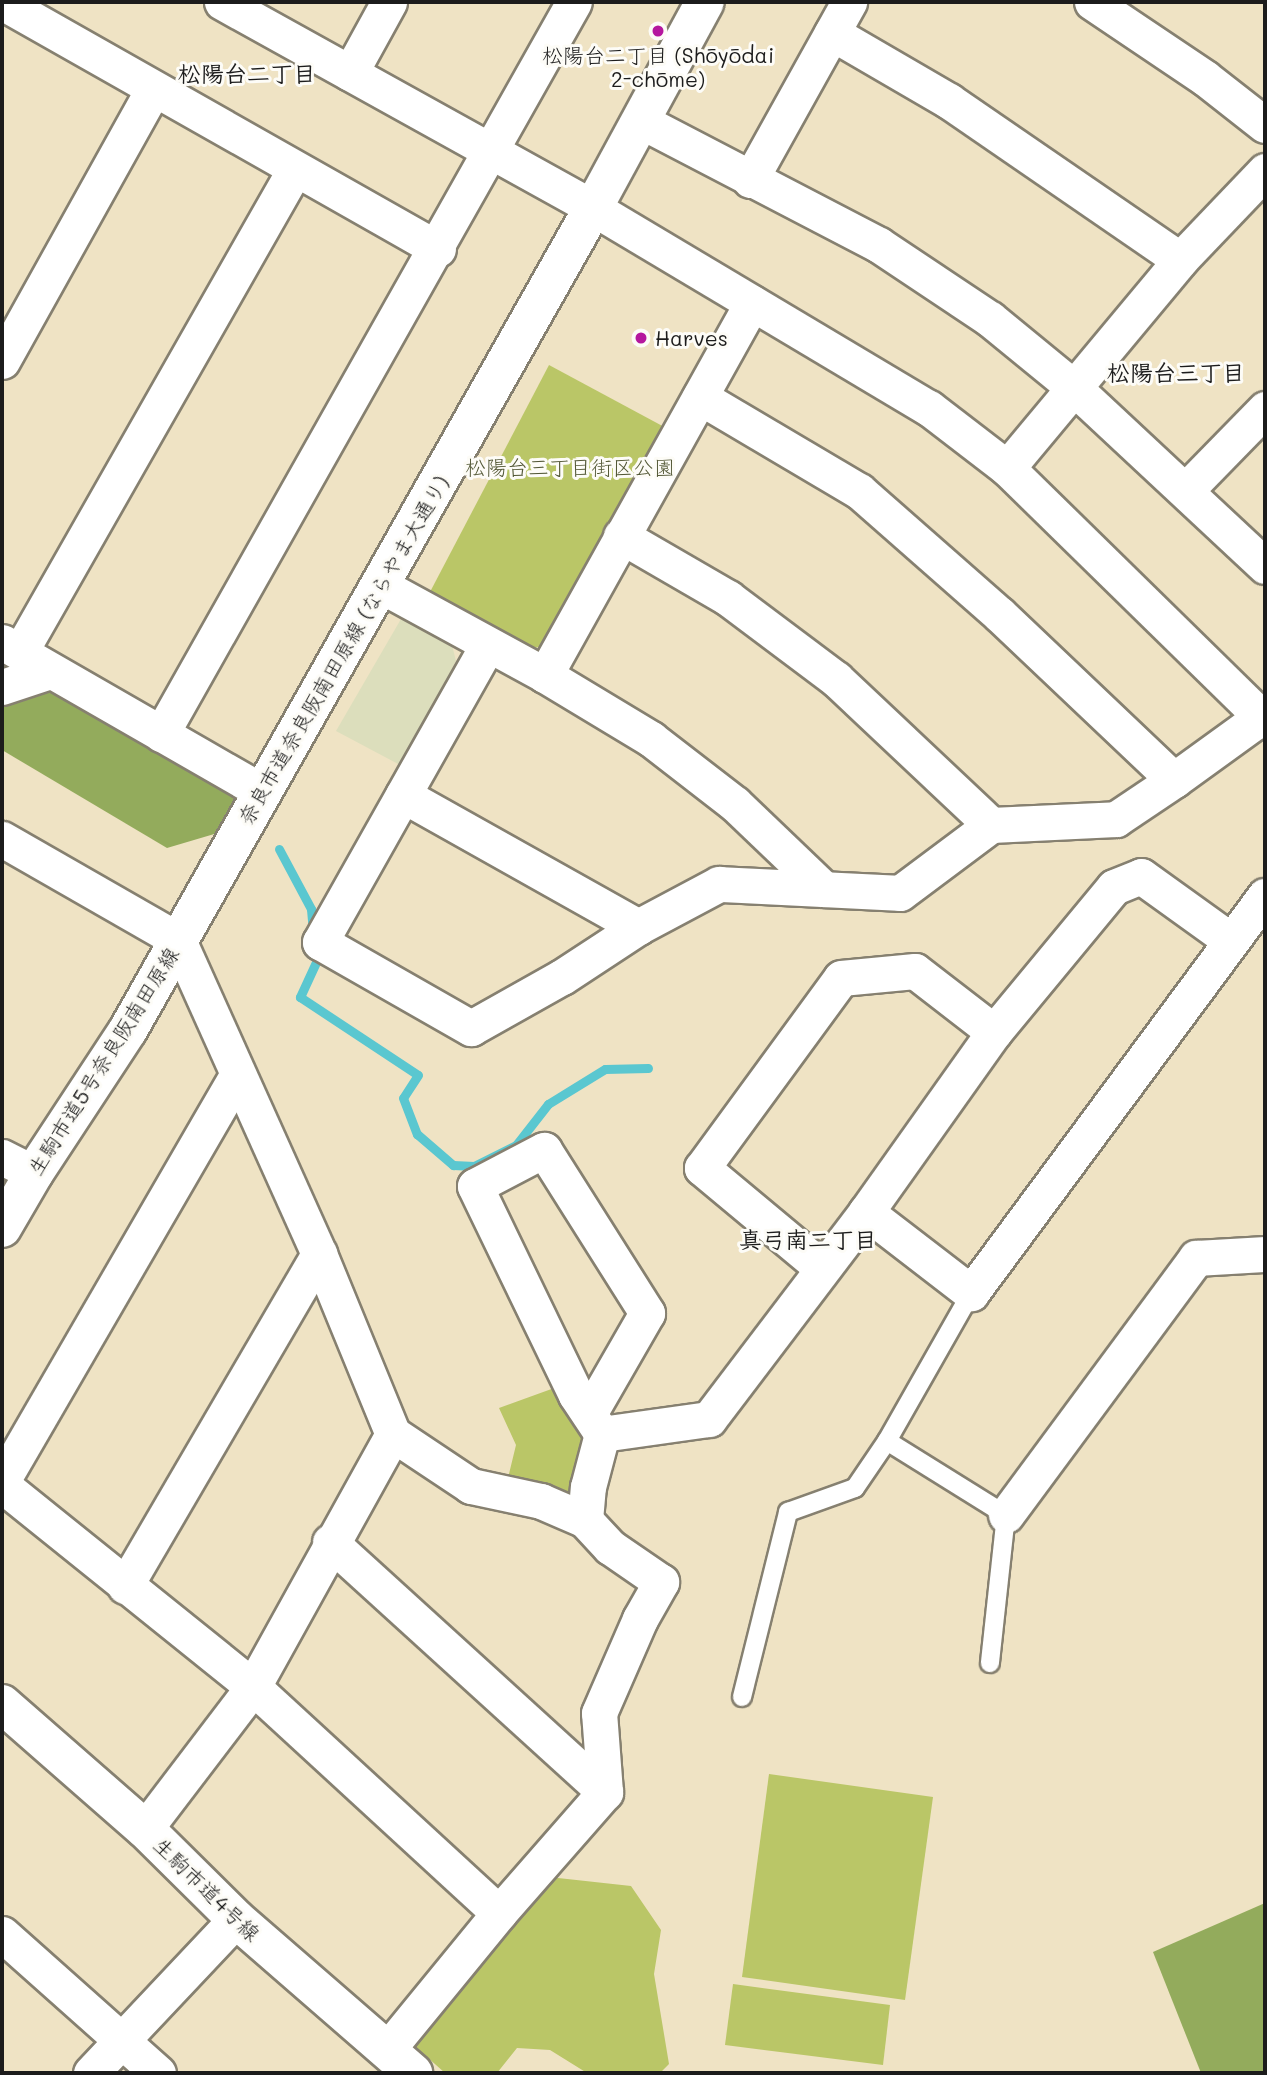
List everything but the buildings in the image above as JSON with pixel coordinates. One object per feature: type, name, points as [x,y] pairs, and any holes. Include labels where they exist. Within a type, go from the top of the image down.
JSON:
[{"type":"street","points":[[222,2],[593,208],[929,408],[1007,468],[1263,719],[1116,820],[991,825],[900,893],[719,884],[638,927],[562,977],[471,1028],[320,942],[487,646]]},
{"type":"street","points":[[350,73],[390,2]]},
{"type":"street","points":[[161,734],[438,248],[574,2]]},
{"type":"street","name":"奈良市道奈良阪南田原線 (ならやま大通り)","points":[[204,894],[593,208],[705,2]]},
{"type":"street","points":[[750,180],[849,2]]},
{"type":"street","points":[[1092,2],[1205,78],[1265,125]]},
{"type":"street","points":[[9,11],[438,248]]},
{"type":"street","points":[[832,33],[949,102],[1064,177],[1180,260]]},
{"type":"street","points":[[2,361],[153,90]]},
{"type":"street","points":[[641,121],[750,180],[880,245],[990,319],[1072,386],[1265,566]]},
{"type":"street","points":[[263,792],[11,647],[295,169]]},
{"type":"street","points":[[1007,468],[1072,386],[1180,260],[1265,171]]},
{"type":"street","points":[[545,675],[752,303]]},
{"type":"street","points":[[700,397],[859,491],[999,614],[1174,780]]},
{"type":"street","points":[[1186,490],[1265,409]]},
{"type":"street","points":[[621,536],[728,598],[836,679],[991,825]]},
{"type":"street","points":[[380,586],[545,675],[651,739],[735,804],[824,889]]},
{"type":"street","points":[[2,687],[50,671]]},
{"type":"street","points":[[403,795],[638,927]]},
{"type":"street","points":[[4,846],[178,940],[236,1076],[319,1254],[393,1434],[471,1486],[541,1501],[585,1520],[610,1547],[661,1582],[639,1619],[599,1713],[605,1792],[499,1913],[400,2062]]},
{"type":"street","points":[[596,1424],[709,1419],[821,1267],[866,1212],[994,1032],[1114,887],[1141,876],[1230,940]]},
{"type":"street","name":"生駒市道5号奈良阪南田原線","points":[[2,1228],[18,1165],[128,1030],[204,894]]},
{"type":"street","points":[[866,1212],[971,1293],[1265,896]]},
{"type":"street","points":[[821,1267],[702,1168],[841,978],[915,971],[994,1032]]},
{"type":"street","points":[[236,1076],[2,1483],[125,1586],[253,1687],[499,1913]]},
{"type":"street","points":[[585,1520],[596,1424],[647,1313],[544,1150],[475,1186],[576,1395],[596,1424]]},
{"type":"street","points":[[125,1586],[319,1254]]},
{"type":"street","points":[[1006,1515],[1196,1258],[1265,1254]]},
{"type":"street","points":[[145,1829],[253,1687],[330,1542],[393,1434]]},
{"type":"street","points":[[330,1542],[605,1792]]},
{"type":"street","name":"生駒市道4号線","points":[[2,1704],[145,1829],[236,1919],[400,2062]]},
{"type":"street","points":[[91,2073],[236,1919]]},
{"type":"street","points":[[2,1934],[158,2073]]},
{"type":"lane","points":[[742,1697],[788,1512],[855,1488],[887,1441],[971,1293]]},
{"type":"lane","points":[[887,1441],[1006,1515],[990,1663]]},
{"type":"shaded area","points":[[401,619],[452,645],[456,661],[400,765],[336,731]]},
{"type":"green space","name":"松陽台三丁目街区公園","points":[[549,365],[668,429],[544,646],[518,651],[430,592]]},
{"type":"green space","points":[[39,682],[232,787],[239,803],[221,832],[167,848],[2,750],[2,697]]},
{"type":"green space","points":[[557,1387],[592,1430],[570,1501],[508,1478],[516,1445],[499,1408]]},
{"type":"green space","points":[[769,1774],[933,1797],[905,2000],[742,1977]]},
{"type":"green space","points":[[549,1877],[631,1886],[661,1930],[654,1974],[669,2064],[660,2073],[587,2073],[550,2050],[517,2048],[497,2073],[445,2073],[408,2040]]},
{"type":"green space","points":[[1265,1903],[1265,2073],[1201,2073],[1153,1952]]},
{"type":"green space","points":[[733,1984],[890,2005],[883,2065],[725,2045]]},
{"type":"waterway","points":[[279,849],[311,909],[313,930]]},
{"type":"waterway","points":[[316,951],[317,960],[300,997],[418,1075],[403,1098],[417,1134],[453,1165],[474,1166],[516,1145],[548,1104],[605,1069],[648,1068]]},
{"type":"place","name":"松陽台二丁目 (Shōyōdai 2-chōme)","points":[[658,31]]},
{"type":"place","name":"Harves","points":[[641,338]]},
{"type":"district","name":"松陽台二丁目","points":[[247,73]]},
{"type":"district","name":"松陽台三丁目","points":[[1176,372]]},
{"type":"district","name":"真弓南二丁目","points":[[808,1239]]}]
